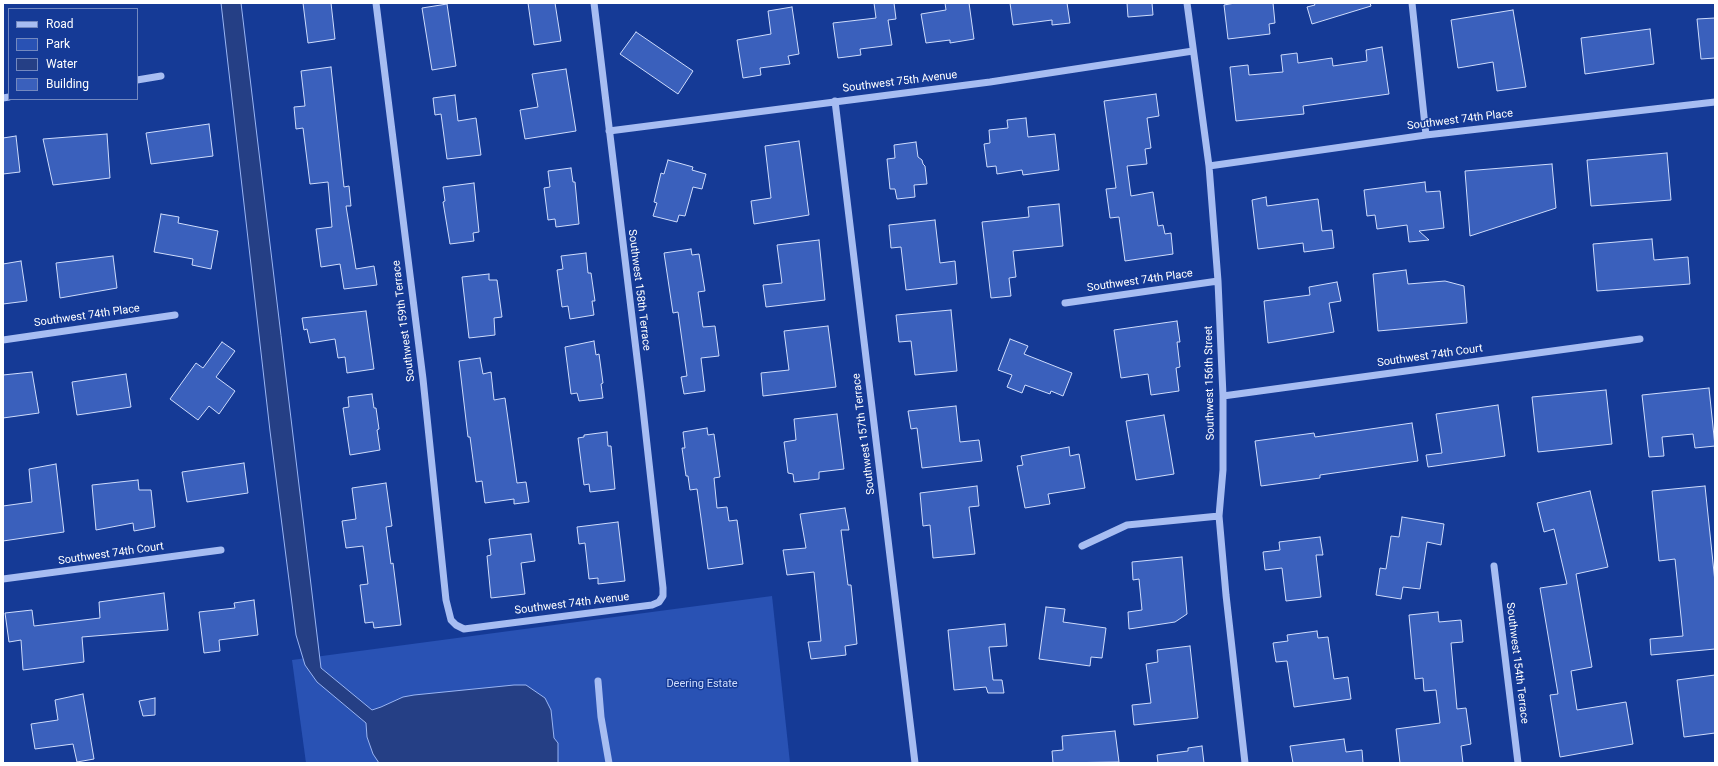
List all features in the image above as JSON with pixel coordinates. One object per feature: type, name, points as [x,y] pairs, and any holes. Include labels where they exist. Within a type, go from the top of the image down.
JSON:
[{"type":"street","name":"Southwest 159th Terrace","points":[[376,3],[422,371],[446,600],[451,620],[456,625],[464,628]]},
{"type":"street","name":"Southwest 158th Terrace","points":[[594,3],[662,580]]},
{"type":"street","name":"Southwest 156th Street","points":[[1187,3],[1208,166],[1218,281],[1223,396],[1223,470],[1219,516],[1245,763]]},
{"type":"street","points":[[1412,3],[1426,135]]},
{"type":"street","name":"Southwest 75th Avenue","points":[[609,131],[990,82],[1193,51]]},
{"type":"street","points":[[138,80],[161,76]]},
{"type":"street","name":"Southwest 157th Terrace","points":[[835,101],[915,763]]},
{"type":"street","name":"Southwest 74th Place","points":[[1208,166],[1426,135],[1715,102]]},
{"type":"street","name":"Southwest 74th Place","points":[[1065,303],[1218,281]]},
{"type":"street","name":"Southwest 74th Place","points":[[3,340],[175,315]]},
{"type":"street","name":"Southwest 74th Court","points":[[1223,396],[1640,338]]},
{"type":"street","points":[[1082,546],[1127,525],[1219,516]]},
{"type":"street","name":"Southwest 74th Court","points":[[3,580],[221,550]]},
{"type":"street","name":"Southwest 154th Terrace","points":[[1494,566],[1518,763]]},
{"type":"street","name":"Southwest 74th Avenue","points":[[464,628],[652,605],[659,602],[662,596],[662,580]]},
{"type":"street","points":[[598,681],[601,717],[609,763]]},
{"type":"green space","name":"Deering Estate","points":[[772,596],[790,763],[306,763],[292,660]]},
{"type":"water","points":[[221,3],[241,3],[321,668],[372,710],[403,697],[414,695],[526,685],[545,698],[551,710],[554,738],[558,743],[558,763],[379,763],[373,754],[367,737],[366,723],[317,682],[305,665],[296,635],[270,431]]},
{"type":"building","points":[[303,3],[331,3],[335,39],[308,43]]},
{"type":"building","points":[[528,3],[555,3],[561,41],[534,45]]},
{"type":"building","points":[[874,3],[894,3],[896,19],[888,20],[892,45],[860,49],[861,55],[838,58],[833,23],[876,18]]},
{"type":"building","points":[[945,3],[969,3],[974,39],[950,43],[950,40],[926,43],[921,14],[946,10]]},
{"type":"building","points":[[1010,3],[1067,3],[1070,23],[1052,25],[1052,20],[1013,25]]},
{"type":"building","points":[[1127,3],[1152,3],[1153,15],[1128,17]]},
{"type":"building","points":[[1235,3],[1273,3],[1275,23],[1269,24],[1270,34],[1228,39],[1224,5]]},
{"type":"building","points":[[1314,3],[1370,3],[1371,6],[1312,24],[1307,7],[1315,5]]},
{"type":"building","points":[[447,4],[456,66],[432,70],[422,8]]},
{"type":"building","points":[[792,7],[799,54],[788,56],[790,64],[760,68],[761,75],[743,78],[737,40],[771,34],[768,11]]},
{"type":"building","points":[[1513,10],[1526,87],[1497,91],[1493,62],[1458,68],[1451,20]]},
{"type":"building","points":[[1715,18],[1715,58],[1701,59],[1697,19]]},
{"type":"building","points":[[1650,29],[1654,64],[1585,74],[1581,38]]},
{"type":"building","points":[[636,32],[693,71],[678,94],[620,54]]},
{"type":"building","points":[[1382,47],[1389,94],[1303,106],[1304,114],[1236,121],[1230,67],[1248,65],[1249,75],[1283,72],[1281,55],[1297,53],[1298,63],[1332,58],[1333,66],[1367,61],[1366,50]]},
{"type":"building","points":[[331,67],[344,187],[349,186],[351,206],[346,206],[356,269],[374,266],[377,285],[344,289],[340,264],[321,267],[316,229],[332,227],[328,182],[310,184],[303,128],[296,129],[294,107],[305,106],[301,71]]},
{"type":"building","points":[[566,69],[576,131],[525,139],[520,110],[538,107],[532,74]]},
{"type":"building","points":[[1156,94],[1159,116],[1147,118],[1151,148],[1145,149],[1147,164],[1127,166],[1131,196],[1153,192],[1158,226],[1163,225],[1165,234],[1171,233],[1173,254],[1125,261],[1119,217],[1110,218],[1106,189],[1116,188],[1104,101]]},
{"type":"building","points":[[455,95],[458,121],[476,118],[481,155],[447,159],[441,114],[435,115],[433,98]]},
{"type":"building","points":[[1026,118],[1028,137],[1055,134],[1059,170],[1023,175],[1022,170],[997,174],[996,166],[987,167],[984,144],[990,143],[989,130],[1008,128],[1007,120]]},
{"type":"building","points":[[209,124],[213,156],[151,164],[146,133]]},
{"type":"building","points":[[107,134],[110,178],[53,185],[43,139]]},
{"type":"building","points":[[16,136],[20,172],[3,174],[3,138]]},
{"type":"building","points":[[799,141],[809,215],[754,224],[751,201],[771,198],[765,146]]},
{"type":"building","points":[[916,142],[918,157],[922,160],[925,166],[927,184],[914,185],[915,197],[897,199],[895,189],[890,189],[887,159],[895,158],[894,145]]},
{"type":"building","points":[[1667,153],[1671,200],[1591,206],[1587,160]]},
{"type":"building","points":[[668,160],[693,167],[692,170],[706,174],[702,189],[693,187],[685,216],[679,215],[677,222],[653,216],[657,203],[654,202],[661,173],[664,174]]},
{"type":"building","points":[[1552,164],[1556,208],[1470,236],[1465,171]]},
{"type":"building","points":[[571,168],[573,182],[575,182],[579,224],[556,227],[555,219],[548,220],[544,188],[550,187],[548,171]]},
{"type":"building","points":[[1425,182],[1426,192],[1440,191],[1444,228],[1419,231],[1429,240],[1409,242],[1407,225],[1377,229],[1375,215],[1367,216],[1364,190]]},
{"type":"building","points":[[474,183],[479,232],[473,233],[474,241],[450,244],[443,202],[445,201],[443,187]]},
{"type":"building","points":[[1266,197],[1267,206],[1318,199],[1322,231],[1332,230],[1334,248],[1304,252],[1303,243],[1258,249],[1252,200]]},
{"type":"building","points":[[1059,204],[1063,246],[1013,251],[1016,277],[1009,278],[1011,296],[991,298],[982,222],[1029,217],[1028,207]]},
{"type":"building","points":[[161,214],[179,217],[178,223],[218,231],[211,269],[192,265],[193,259],[154,252]]},
{"type":"building","points":[[935,220],[940,263],[955,261],[957,284],[906,290],[901,247],[891,248],[889,225]]},
{"type":"building","points":[[1652,239],[1654,260],[1688,257],[1690,284],[1597,291],[1593,244]]},
{"type":"building","points":[[819,240],[825,300],[766,307],[763,285],[782,283],[777,245]]},
{"type":"building","points":[[691,249],[692,255],[699,254],[705,291],[698,292],[703,327],[715,326],[719,356],[701,358],[705,391],[684,394],[681,377],[687,376],[678,312],[673,313],[664,253]]},
{"type":"building","points":[[586,253],[588,273],[591,273],[595,301],[592,301],[594,315],[570,319],[568,306],[562,307],[557,270],[563,269],[561,256]]},
{"type":"building","points":[[113,256],[117,288],[60,298],[56,263]]},
{"type":"building","points":[[21,261],[27,301],[3,304],[3,264]]},
{"type":"building","points":[[1406,270],[1408,284],[1445,281],[1464,286],[1467,323],[1378,331],[1373,274]]},
{"type":"building","points":[[489,274],[489,280],[497,280],[502,317],[494,318],[495,335],[469,338],[462,277]]},
{"type":"building","points":[[1337,282],[1341,301],[1329,303],[1334,332],[1268,343],[1264,301],[1310,295],[1309,287]]},
{"type":"building","points":[[951,310],[957,371],[915,375],[911,341],[899,342],[896,315]]},
{"type":"building","points":[[366,311],[374,369],[347,373],[345,357],[338,358],[335,339],[310,343],[307,329],[304,330],[302,318]]},
{"type":"building","points":[[1177,321],[1180,342],[1177,342],[1180,367],[1176,368],[1179,391],[1151,395],[1148,374],[1121,378],[1114,330]]},
{"type":"building","points":[[828,326],[836,387],[763,396],[761,373],[789,370],[784,331]]},
{"type":"building","points":[[1010,339],[1028,346],[1024,354],[1072,373],[1063,396],[1051,391],[1050,394],[1025,385],[1022,393],[1007,387],[1012,375],[998,370]]},
{"type":"building","points":[[594,341],[596,355],[599,354],[603,383],[601,384],[603,398],[579,401],[577,393],[571,394],[565,347]]},
{"type":"building","points":[[222,342],[235,351],[216,377],[235,391],[219,414],[209,406],[198,420],[170,399],[196,363],[203,368]]},
{"type":"building","points":[[480,358],[483,374],[491,372],[494,400],[505,398],[517,483],[526,482],[529,502],[514,504],[514,499],[485,503],[482,481],[476,482],[470,437],[468,437],[459,361]]},
{"type":"building","points":[[32,372],[39,413],[3,418],[3,375]]},
{"type":"building","points":[[126,374],[131,407],[77,415],[72,382]]},
{"type":"building","points":[[1709,388],[1715,446],[1695,448],[1693,434],[1662,437],[1664,456],[1649,457],[1642,395]]},
{"type":"building","points":[[1606,390],[1612,444],[1538,452],[1532,397]]},
{"type":"building","points":[[372,394],[379,429],[377,430],[380,450],[350,455],[343,408],[349,407],[348,397]]},
{"type":"building","points":[[1498,405],[1505,456],[1428,467],[1426,455],[1442,453],[1436,414]]},
{"type":"building","points":[[956,406],[960,442],[979,440],[982,461],[922,468],[917,428],[911,429],[908,411]]},
{"type":"building","points":[[837,414],[844,469],[819,472],[819,479],[794,482],[793,474],[788,473],[784,442],[796,440],[794,419]]},
{"type":"building","points":[[1164,415],[1174,474],[1136,480],[1126,421]]},
{"type":"building","points":[[1412,423],[1418,461],[1320,475],[1320,478],[1261,486],[1255,441],[1314,433],[1315,437]]},
{"type":"building","points":[[707,428],[708,435],[714,434],[720,477],[714,478],[717,508],[727,507],[729,521],[737,520],[743,564],[708,569],[697,489],[690,490],[688,476],[686,476],[682,448],[685,448],[683,432]]},
{"type":"building","points":[[607,432],[608,446],[611,446],[615,489],[590,492],[589,484],[584,485],[578,438],[584,437],[584,435]]},
{"type":"building","points":[[1069,447],[1070,456],[1079,454],[1085,488],[1048,494],[1050,504],[1025,508],[1017,466],[1023,465],[1021,456]]},
{"type":"building","points":[[244,463],[248,493],[187,502],[182,472]]},
{"type":"building","points":[[56,464],[64,532],[3,541],[3,506],[32,502],[29,469]]},
{"type":"building","points":[[138,480],[139,490],[151,490],[155,527],[134,531],[133,523],[96,530],[92,485]]},
{"type":"building","points":[[386,483],[392,526],[386,527],[391,564],[393,563],[401,625],[374,628],[373,622],[365,623],[360,585],[368,584],[363,546],[346,548],[342,521],[356,519],[352,488]]},
{"type":"building","points":[[977,486],[979,506],[969,507],[975,554],[933,558],[930,525],[923,526],[920,493]]},
{"type":"building","points":[[1705,486],[1715,582],[1715,649],[1651,655],[1650,639],[1683,636],[1675,559],[1659,561],[1652,491]]},
{"type":"building","points":[[1590,491],[1608,567],[1576,574],[1592,667],[1571,671],[1577,710],[1626,702],[1633,744],[1560,757],[1550,695],[1558,694],[1540,588],[1567,584],[1554,529],[1544,532],[1537,503]]},
{"type":"building","points":[[845,508],[849,530],[841,530],[848,585],[851,585],[857,644],[845,646],[846,655],[811,659],[808,642],[821,641],[814,572],[787,575],[783,550],[806,548],[800,514]]},
{"type":"building","points":[[1402,517],[1444,524],[1441,545],[1427,542],[1420,589],[1403,587],[1401,599],[1376,595],[1380,568],[1386,569],[1391,536],[1399,537]]},
{"type":"building","points":[[618,522],[625,581],[598,584],[598,578],[589,579],[585,543],[579,544],[577,527]]},
{"type":"building","points":[[531,534],[535,561],[521,563],[525,594],[491,598],[487,556],[491,555],[489,539]]},
{"type":"building","points":[[1320,537],[1323,555],[1316,555],[1321,597],[1286,601],[1282,568],[1265,570],[1263,552],[1280,550],[1279,542]]},
{"type":"building","points":[[1182,557],[1187,614],[1175,622],[1129,629],[1128,612],[1142,610],[1139,579],[1133,580],[1132,562]]},
{"type":"building","points":[[164,593],[168,630],[82,637],[84,662],[23,670],[21,640],[9,642],[5,613],[32,610],[34,626],[100,618],[99,602]]},
{"type":"building","points":[[254,600],[258,635],[219,640],[220,651],[204,653],[199,612],[235,608],[234,603]]},
{"type":"building","points":[[1046,607],[1065,609],[1063,622],[1106,628],[1102,658],[1091,657],[1090,666],[1039,659]]},
{"type":"building","points":[[1438,612],[1439,622],[1461,620],[1463,642],[1451,643],[1457,709],[1466,708],[1471,744],[1461,746],[1463,763],[1400,763],[1396,729],[1440,723],[1436,690],[1424,691],[1423,678],[1415,679],[1409,615]]},
{"type":"building","points":[[1005,624],[1007,646],[989,647],[993,680],[1002,680],[1004,693],[988,693],[986,687],[954,690],[948,630]]},
{"type":"building","points":[[1317,631],[1318,638],[1328,637],[1334,679],[1348,677],[1351,699],[1294,707],[1287,661],[1276,662],[1273,643],[1288,641],[1287,635]]},
{"type":"building","points":[[1190,646],[1198,718],[1134,725],[1132,705],[1151,703],[1146,664],[1158,662],[1157,650]]},
{"type":"building","points":[[1715,675],[1715,733],[1684,737],[1677,680]]},
{"type":"building","points":[[83,694],[94,759],[77,762],[73,744],[35,749],[31,724],[58,720],[55,700]]},
{"type":"building","points":[[155,698],[155,715],[143,716],[139,701]]},
{"type":"building","points":[[1115,731],[1119,762],[1053,763],[1052,751],[1063,750],[1062,736]]},
{"type":"building","points":[[1344,739],[1346,752],[1362,750],[1363,763],[1293,763],[1290,746]]},
{"type":"building","points":[[1202,746],[1204,763],[1158,763],[1157,755],[1188,751],[1188,748]]}]
